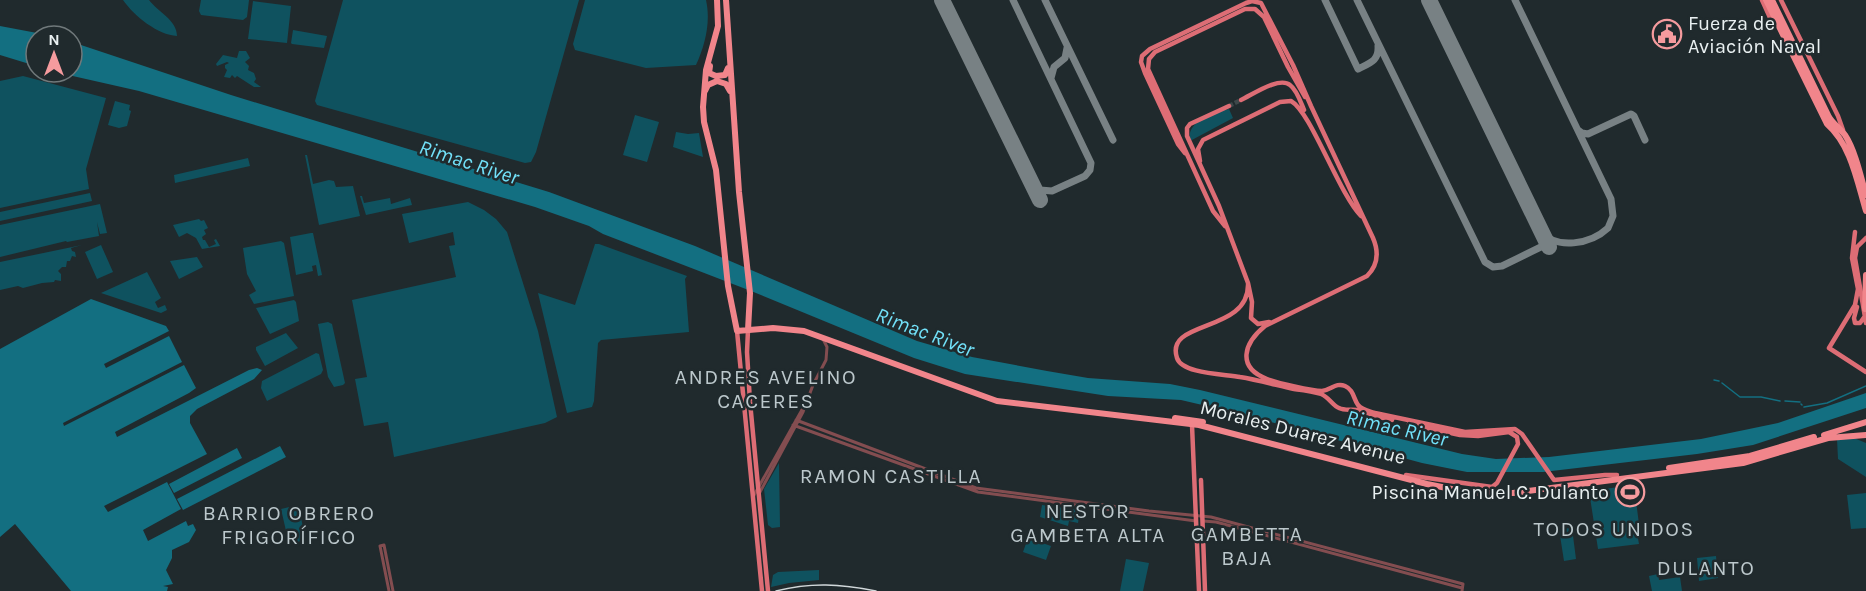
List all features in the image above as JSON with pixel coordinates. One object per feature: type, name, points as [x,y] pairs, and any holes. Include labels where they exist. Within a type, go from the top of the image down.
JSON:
[{"type":"highway","points":[[717,0],[719,22],[709,73],[716,76],[727,74],[729,64]]},
{"type":"highway","points":[[726,0],[739,192],[750,293],[748,331]]},
{"type":"highway","points":[[1766,0],[1827,124],[1838,134],[1854,170],[1866,211]]},
{"type":"highway","points":[[1772,0],[1829,117],[1844,134],[1866,195]]},
{"type":"highway","points":[[1779,0],[1788,32]]},
{"type":"highway","points":[[1772,22],[1789,46]]},
{"type":"highway","points":[[714,45],[706,70],[703,101],[704,122],[719,186],[728,286],[737,329],[748,331],[759,328],[750,319]]},
{"type":"highway","points":[[703,101],[708,85],[717,81],[726,84],[732,97]]},
{"type":"highway","points":[[1865,312],[1866,275]]},
{"type":"highway","name":"Morales Duarez Avenue","points":[[759,328],[785,324],[812,329],[1000,398],[1198,421],[1406,475],[1463,488],[1487,490],[1617,476],[1750,456],[1827,434],[1866,420]]},
{"type":"highway","name":"Morales Duarez Avenue","points":[[759,328],[791,329],[822,338],[997,401],[1206,427],[1448,489],[1492,494],[1743,462],[1828,438],[1866,435]]},
{"type":"highway","points":[[1155,425],[1170,421]]},
{"type":"highway","points":[[1858,435],[1866,440]]},
{"type":"highway","points":[[1222,436],[1240,436]]},
{"type":"main road","points":[[1762,0],[1772,22]]},
{"type":"main road","points":[[1779,0],[1838,116],[1844,134]]},
{"type":"main road","points":[[1185,153],[1178,144],[1145,73],[1141,60],[1143,54],[1246,3],[1252,1],[1261,3],[1293,65],[1377,249],[1376,261],[1371,273],[1265,326],[1250,342],[1247,358],[1252,370],[1269,380],[1322,391],[1337,385],[1345,386],[1352,392],[1361,407],[1375,413],[1461,431],[1515,429],[1522,434],[1556,480],[1617,476]]},
{"type":"main road","points":[[1225,226],[1213,211],[1185,153],[1148,69],[1148,61],[1155,52],[1245,9],[1258,10],[1264,17],[1288,68],[1311,106]]},
{"type":"main road","points":[[1241,100],[1274,84],[1286,82],[1291,85],[1335,176],[1363,219]]},
{"type":"main road","points":[[1203,172],[1198,153],[1199,144],[1203,140],[1284,100],[1297,105],[1305,116]]},
{"type":"main road","points":[[1229,106],[1191,123],[1187,128],[1188,140],[1219,206],[1248,283],[1252,302],[1252,320],[1260,324],[1277,320]]},
{"type":"main road","points":[[1855,232],[1852,258],[1857,294],[1853,310],[1829,348],[1866,372]]},
{"type":"main road","points":[[1866,238],[1857,247],[1855,258],[1866,323]]},
{"type":"main road","points":[[1248,283],[1247,297],[1240,309],[1190,332],[1181,339],[1176,352],[1179,362],[1191,370],[1241,377],[1318,393],[1337,408],[1460,435],[1478,436],[1509,432],[1517,437],[1517,448],[1500,478],[1495,485],[1490,487],[1406,475]]},
{"type":"main road","points":[[1857,294],[1859,298],[1855,323],[1863,321],[1865,312]]},
{"type":"main road","points":[[737,329],[762,591]]},
{"type":"main road","points":[[748,331],[747,352],[760,478],[758,491],[768,591]]},
{"type":"main road","points":[[739,358],[747,352]]},
{"type":"main road","points":[[1329,400],[1330,388]]},
{"type":"main road","points":[[1347,409],[1354,404],[1355,397]]},
{"type":"main road","points":[[1192,425],[1199,591]]},
{"type":"main road","points":[[1201,480],[1207,575],[1205,591]]},
{"type":"main road","points":[[1197,540],[1203,540]]},
{"type":"street","points":[[752,498],[796,423],[826,360],[827,347],[822,338]]},
{"type":"street","points":[[760,478],[796,423]]},
{"type":"street","points":[[796,423],[975,491],[1202,518],[1463,588]]},
{"type":"street","points":[[382,545],[391,591]]},
{"type":"shaded area","points":[[123,0],[149,0],[171,21],[177,36],[162,32],[147,24]]},
{"type":"shaded area","points":[[201,0],[249,0],[247,17],[243,20],[201,15],[199,11]]},
{"type":"shaded area","points":[[343,0],[579,0],[536,152],[531,162],[525,163],[317,105],[315,101]]},
{"type":"shaded area","points":[[585,0],[706,0],[708,17],[706,33],[696,65],[646,68],[575,50],[573,44]]},
{"type":"shaded area","points":[[253,1],[291,6],[287,43],[248,39]]},
{"type":"shaded area","points":[[0,26],[24,31],[24,62],[0,55]]},
{"type":"shaded area","points":[[293,30],[327,36],[324,48],[292,44]]},
{"type":"shaded area","points":[[84,46],[231,95],[549,192],[695,246],[917,341],[972,357],[1088,378],[1170,384],[1200,390],[1462,454],[1496,459],[1549,457],[1701,439],[1778,423],[1866,393],[1866,408],[1753,445],[1697,454],[1543,472],[1467,472],[1422,463],[1181,400],[1108,396],[965,374],[914,358],[751,291],[603,234],[589,226],[535,207],[139,91],[84,79]]},
{"type":"shaded area","points":[[239,51],[246,51],[250,58],[245,62],[249,66],[248,70],[254,73],[256,79],[254,82],[261,87],[254,87],[237,76],[235,78],[232,75],[230,78],[224,77],[227,70],[225,65],[229,63],[227,62],[217,66],[216,64],[223,55],[237,58]]},
{"type":"shaded area","points":[[23,76],[24,84],[53,84],[106,98],[86,169],[89,189],[0,208],[0,81]]},
{"type":"shaded area","points":[[115,101],[130,105],[129,110],[131,111],[127,126],[119,128],[108,125]]},
{"type":"shaded area","points":[[1229,109],[1233,118],[1190,141],[1190,134],[1196,124]]},
{"type":"shaded area","points":[[635,115],[659,122],[647,162],[623,155]]},
{"type":"shaded area","points":[[676,132],[699,133],[703,157],[673,147]]},
{"type":"shaded area","points":[[305,155],[307,155],[313,184],[329,180],[334,181],[336,187],[353,186],[360,216],[319,225]]},
{"type":"shaded area","points":[[248,158],[250,166],[175,183],[174,175]]},
{"type":"shaded area","points":[[90,193],[92,201],[0,221],[0,212]]},
{"type":"shaded area","points":[[360,196],[364,203],[390,198],[391,204],[410,198],[412,205],[366,215]]},
{"type":"shaded area","points":[[468,202],[496,219],[507,232],[538,331],[557,417],[545,423],[394,457],[388,422],[364,426],[355,379],[367,377],[352,300],[456,277],[449,246],[455,245],[453,232],[409,243],[402,214]]},
{"type":"shaded area","points":[[100,204],[107,233],[100,234],[97,222],[99,236],[66,241],[0,257],[0,225]]},
{"type":"shaded area","points":[[204,220],[208,228],[204,230],[206,234],[202,237],[203,240],[209,247],[216,244],[214,240],[216,239],[220,246],[202,249],[196,238],[187,233],[179,237],[173,225]]},
{"type":"shaded area","points":[[313,233],[322,275],[318,276],[316,265],[312,266],[313,271],[296,275],[290,237]]},
{"type":"shaded area","points":[[281,241],[284,243],[294,296],[254,304],[249,295],[256,291],[247,274],[243,248]]},
{"type":"shaded area","points":[[595,244],[687,276],[685,279],[689,332],[601,340],[598,343],[592,407],[567,413],[538,293],[575,305]]},
{"type":"shaded area","points":[[82,245],[71,248],[76,257],[72,256],[70,261],[67,261],[66,267],[58,271],[61,274],[61,281],[55,280],[23,288],[18,286],[0,290],[0,262]]},
{"type":"shaded area","points":[[101,245],[113,272],[97,279],[85,252]]},
{"type":"shaded area","points":[[197,257],[203,267],[179,279],[170,261]]},
{"type":"shaded area","points":[[147,272],[161,298],[155,302],[158,308],[165,305],[167,310],[161,313],[101,293]]},
{"type":"shaded area","points":[[91,299],[166,326],[169,331],[104,364],[106,368],[169,336],[182,362],[63,423],[64,426],[184,365],[196,388],[115,432],[117,437],[249,370],[257,368],[262,370],[254,379],[197,409],[190,416],[190,423],[207,454],[104,506],[108,512],[167,482],[181,509],[143,530],[148,541],[186,521],[188,526],[193,524],[196,530],[189,542],[172,550],[172,558],[166,570],[173,584],[163,586],[168,587],[167,591],[71,591],[15,524],[0,537],[0,349]]},
{"type":"shaded area","points":[[294,300],[299,321],[270,334],[256,308]]},
{"type":"shaded area","points":[[328,322],[332,324],[345,383],[334,387],[328,377],[318,324]]},
{"type":"shaded area","points":[[286,333],[298,348],[265,366],[256,347]]},
{"type":"shaded area","points":[[316,353],[319,354],[323,370],[321,374],[267,401],[261,388],[262,381]]},
{"type":"shaded area","points":[[1854,438],[1866,443],[1866,477],[1838,459],[1837,439]]},
{"type":"shaded area","points":[[280,446],[286,457],[183,510],[177,499]]},
{"type":"shaded area","points":[[237,448],[242,458],[174,493],[169,484]]},
{"type":"shaded area","points":[[779,463],[780,527],[772,528],[768,525],[764,489]]},
{"type":"shaded area","points":[[1634,485],[1640,532],[1637,533],[1639,544],[1598,549],[1589,491]]},
{"type":"shaded area","points":[[1866,493],[1866,528],[1851,529],[1847,495]]},
{"type":"shaded area","points":[[298,505],[306,540],[289,544],[281,509]]},
{"type":"shaded area","points":[[1042,505],[1080,510],[1078,523],[1069,521],[1068,526],[1040,517]]},
{"type":"shaded area","points":[[1572,528],[1576,559],[1564,561],[1559,529]]},
{"type":"shaded area","points":[[1028,538],[1051,546],[1046,560],[1023,552]]},
{"type":"shaded area","points":[[1716,556],[1718,578],[1699,581],[1697,558]]},
{"type":"shaded area","points":[[1126,559],[1149,563],[1143,591],[1120,591]]},
{"type":"shaded area","points":[[819,570],[819,580],[771,587],[773,575],[778,572]]},
{"type":"shaded area","points":[[1658,574],[1659,580],[1680,577],[1682,591],[1652,591],[1649,576]]},
{"type":"waterway","points":[[1714,380],[1719,381]]},
{"type":"waterway","points":[[1722,383],[1740,397],[1761,397],[1780,401]]},
{"type":"waterway","points":[[1804,407],[1827,403],[1866,386]]},
{"type":"waterway","points":[[1785,401],[1800,402]]},
{"type":"taxiway","points":[[1013,0],[1091,163],[1090,170],[1085,176],[1052,191],[1040,190],[1031,182]]},
{"type":"taxiway","points":[[1045,0],[1113,140]]},
{"type":"taxiway","points":[[1325,0],[1358,69],[1375,58],[1378,46]]},
{"type":"taxiway","points":[[1357,0],[1485,262],[1493,267],[1502,266],[1547,244]]},
{"type":"taxiway","points":[[1515,0],[1611,199],[1613,216],[1608,228],[1601,234],[1574,243],[1555,241],[1540,230]]},
{"type":"taxiway","points":[[1051,78],[1054,67],[1065,58],[1067,48]]},
{"type":"taxiway","points":[[1578,130],[1588,134],[1631,114],[1645,140]]},
{"type":"runway","points":[[942,0],[1040,200]]},
{"type":"runway","points":[[1429,0],[1549,247]]},
{"type":"tunnel","points":[[1229,106],[1241,100]]},
{"type":"railway","points":[[776,591],[801,586],[826,585],[876,591]]},
{"type":"place","name":"Fuerza de Aviación Naval","points":[[1667,34]]},
{"type":"place","name":"Piscina Manuel C. Dulanto","points":[[1630,492]]},
{"type":"district","name":"ANDRES AVELINO CACERES","points":[[766,389]]},
{"type":"district","name":"RAMON CASTILLA","points":[[891,476]]},
{"type":"district","name":"NESTOR GAMBETA ALTA","points":[[1088,523]]},
{"type":"district","name":"BARRIO OBRERO FRIGORÍFICO","points":[[289,525]]},
{"type":"district","name":"TODOS UNIDOS","points":[[1614,529]]},
{"type":"district","name":"GAMBETTA BAJA","points":[[1247,546]]},
{"type":"district","name":"DULANTO","points":[[1706,568]]},
{"type":"water label","name":"Rimac River","points":[[469,162]]},
{"type":"water label","name":"Rimac River","points":[[925,332]]},
{"type":"water label","name":"Rimac River","points":[[1397,428]]}]
